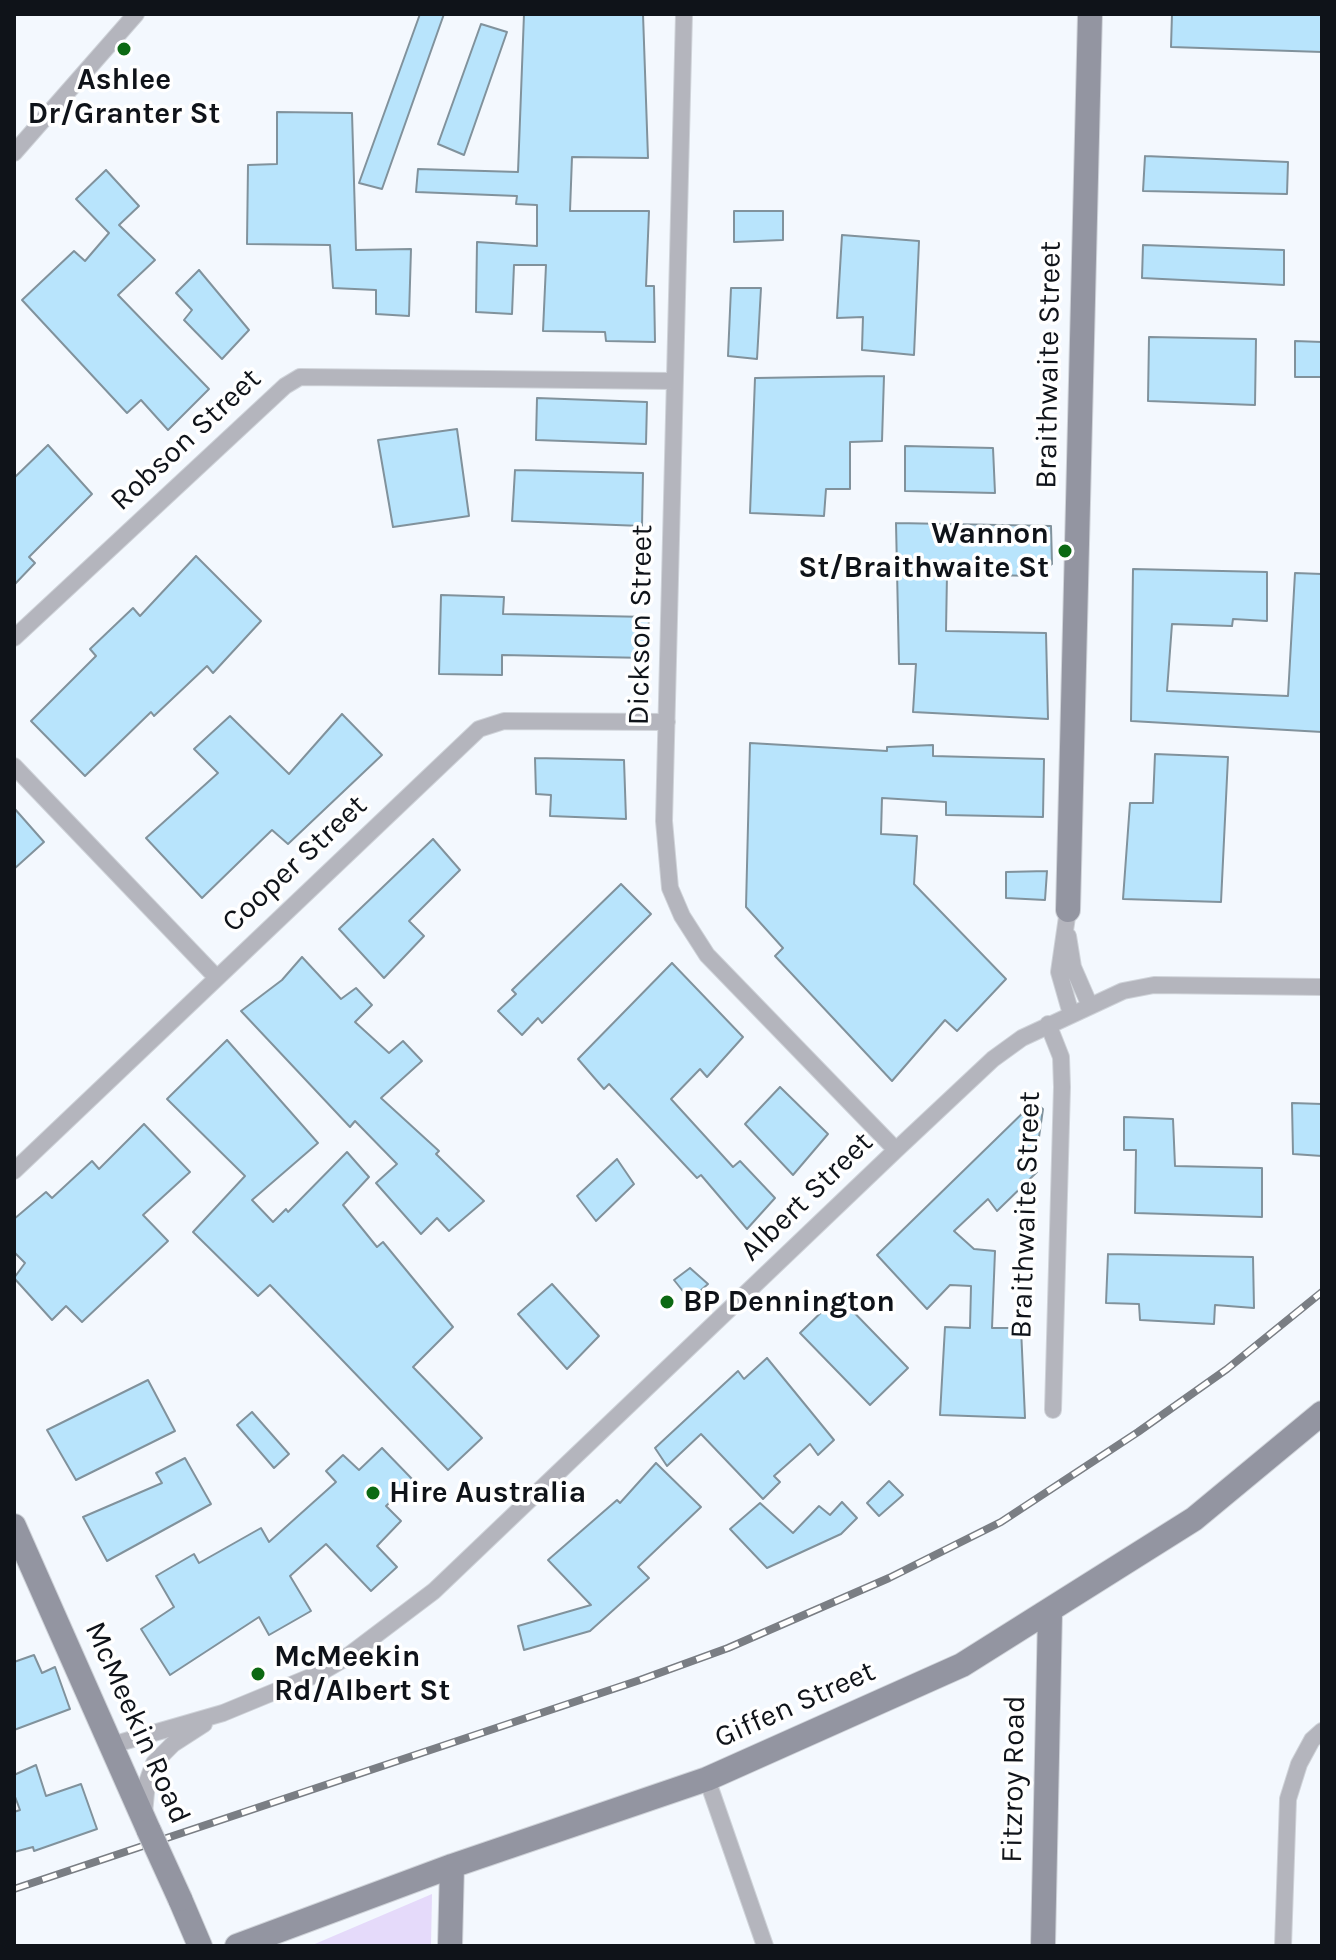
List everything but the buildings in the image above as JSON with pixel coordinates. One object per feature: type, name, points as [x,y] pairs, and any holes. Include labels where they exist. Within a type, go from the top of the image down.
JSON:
[{"type":"street","name":"Dickson Street","points":[[684,14],[667,722],[666,860],[670,888],[682,916],[707,955],[896,1150]]},
{"type":"street","name":"Braithwaite Street","points":[[1090,14],[1068,910],[1073,967],[1090,1006]]},
{"type":"street","points":[[14,153],[129,17]]},
{"type":"street","name":"Robson Street","points":[[14,638],[274,397],[300,377],[674,381]]},
{"type":"street","name":"Cooper Street","points":[[14,1171],[479,729],[504,721],[667,722]]},
{"type":"street","points":[[14,766],[216,977]]},
{"type":"street","name":"Braithwaite Street","points":[[1053,1410],[1062,1070],[1059,972],[1068,910]]},
{"type":"street","name":"Albert Street","points":[[112,1745],[223,1713],[293,1685],[344,1659],[434,1591],[993,1059],[1059,1019],[1123,991],[1154,985],[1322,987]]},
{"type":"street","name":"Giffen Street","points":[[237,1946],[452,1866],[707,1779],[962,1665],[1050,1613],[1194,1519],[1322,1413]]},
{"type":"street","name":"McMeekin Road","points":[[14,1526],[200,1946]]},
{"type":"street","name":"Fitzroy Road","points":[[1043,1946],[1050,1613]]},
{"type":"street","name":"Albert Street","points":[[147,1824],[147,1782],[158,1757],[223,1713]]},
{"type":"street","points":[[1283,1946],[1288,1799],[1299,1764],[1312,1740],[1322,1731]]},
{"type":"street","points":[[707,1779],[765,1946]]},
{"type":"street","points":[[450,1946],[452,1866]]},
{"type":"shaded area","points":[[432,1894],[431,1946],[310,1946]]},
{"type":"railway","points":[[14,1889],[640,1680],[728,1648],[889,1578],[1001,1522],[1138,1432],[1227,1369],[1322,1292]]},
{"type":"place","name":"Ashlee Dr/Granter St","points":[[124,49]]},
{"type":"place","name":"Wannon St/Braithwaite St","points":[[1065,551]]},
{"type":"place","name":"BP Dennington","points":[[667,1302]]},
{"type":"place","name":"Hire Australia","points":[[373,1493]]},
{"type":"place","name":"McMeekin Rd/Albert St","points":[[258,1674]]}]
